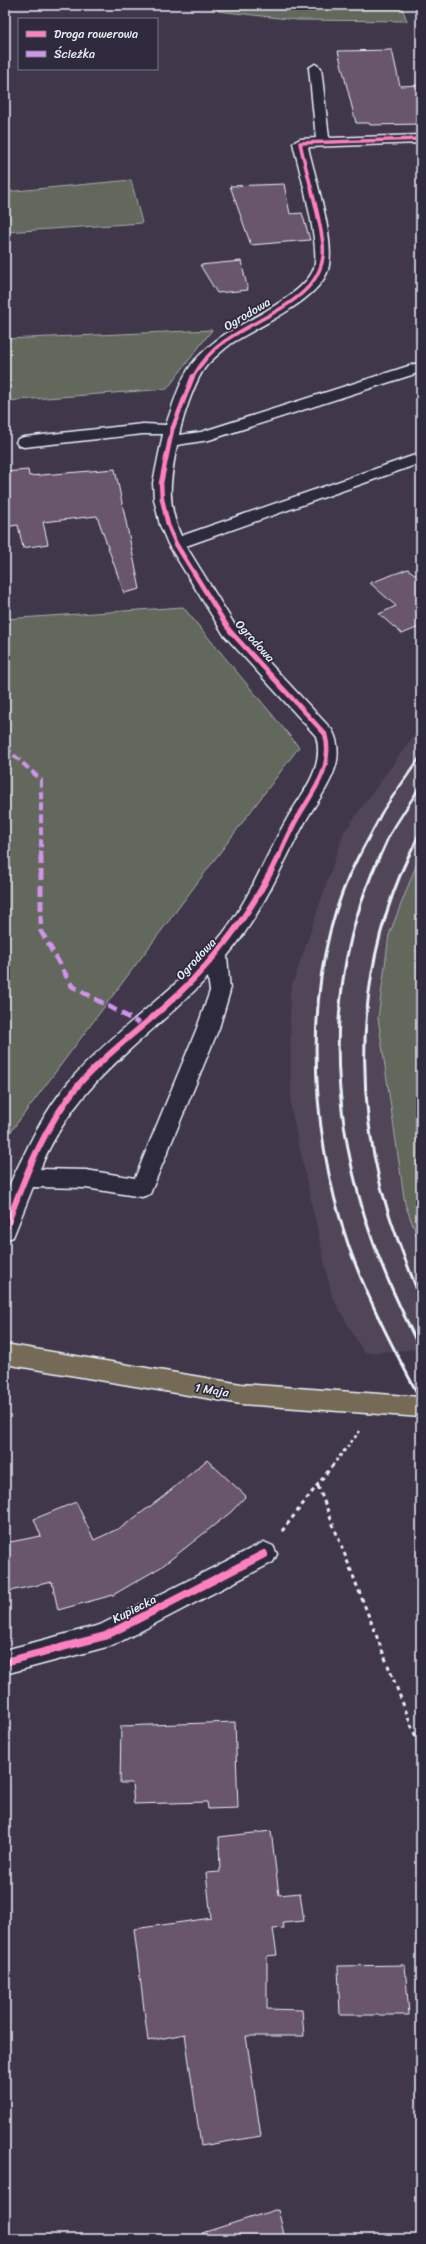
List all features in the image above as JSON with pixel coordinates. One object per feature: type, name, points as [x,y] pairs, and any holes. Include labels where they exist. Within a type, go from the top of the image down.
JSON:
[{"type":"main road","name":"1 Maja","points":[[5,1354],[241,1394],[421,1407]]},
{"type":"street","points":[[315,68],[323,142]]},
{"type":"street","name":"Ogrodowa","points":[[5,1231],[34,1153],[46,1131],[77,1087],[142,1025],[195,979],[217,955],[245,918],[262,889],[292,828],[320,779],[329,750],[325,734],[230,631],[176,544],[168,525],[162,499],[161,483],[171,436],[191,379],[208,355],[225,341],[301,295],[319,274],[322,267],[323,245],[300,143],[421,139]]},
{"type":"street","points":[[24,442],[142,429],[171,436],[203,436],[421,367]]},
{"type":"street","points":[[176,544],[198,535],[421,458]]},
{"type":"street","points":[[25,1178],[86,1179],[142,1188],[208,1028],[220,991],[217,955]]},
{"type":"street","name":"Kupiecka","points":[[5,1662],[105,1636],[264,1554]]},
{"type":"path","points":[[264,1554],[380,1405]]},
{"type":"path","points":[[318,1486],[421,1750]]},
{"type":"path","points":[[5,2217],[9,2239]]},
{"type":"shaded area","points":[[421,729],[421,853],[389,935],[378,1018],[405,1204],[421,1247],[421,1349],[364,1353],[332,1297],[291,1109],[290,992],[344,832],[414,735]]},
{"type":"green space","points":[[217,5],[401,5],[407,21],[297,20],[218,11]]},
{"type":"green space","points":[[131,180],[142,223],[5,232],[5,192]]},
{"type":"green space","points":[[212,330],[167,389],[5,401],[5,339]]},
{"type":"green space","points":[[183,607],[299,747],[9,1134],[5,1132],[5,619]]},
{"type":"green space","points":[[421,853],[421,1247],[405,1204],[378,1018],[389,935]]},
{"type":"building","points":[[392,50],[400,86],[421,85],[421,124],[370,125],[369,123],[356,123],[338,51]]},
{"type":"building","points":[[284,184],[290,214],[302,213],[310,240],[251,245],[230,186]]},
{"type":"building","points":[[241,261],[248,290],[217,293],[200,265]]},
{"type":"building","points":[[115,469],[140,589],[124,593],[97,516],[43,522],[48,544],[23,548],[18,525],[5,527],[5,472],[28,470],[29,476]]},
{"type":"building","points":[[408,569],[421,579],[421,628],[419,627],[402,634],[379,614],[396,606],[370,583]]},
{"type":"building","points":[[207,1460],[246,1496],[231,1512],[161,1567],[113,1595],[58,1610],[52,1582],[5,1592],[5,1543],[41,1536],[34,1519],[76,1502],[94,1540],[122,1527],[160,1499]]},
{"type":"building","points":[[235,1722],[238,1808],[208,1809],[207,1802],[134,1804],[132,1783],[120,1783],[121,1726]]},
{"type":"building","points":[[271,1831],[279,1895],[300,1893],[304,1921],[283,1923],[284,1928],[273,1929],[277,1955],[267,1956],[267,2009],[302,2010],[304,2036],[246,2036],[261,2136],[201,2146],[185,2034],[148,2041],[134,1929],[211,1918],[206,1873],[220,1872],[219,1837]]},
{"type":"building","points":[[405,1965],[409,2015],[340,2015],[338,1966]]},
{"type":"building","points":[[278,2209],[285,2239],[203,2239],[202,2233]]},
{"type":"railway","points":[[359,856],[384,809],[421,756]]},
{"type":"railway","points":[[380,856],[390,834],[421,785]]},
{"type":"railway","points":[[409,856],[421,829]]},
{"type":"railway","points":[[359,855],[340,900],[326,948],[319,998],[316,1049],[318,1101],[325,1151],[335,1200],[349,1247],[364,1286],[382,1325],[421,1400]]},
{"type":"railway","points":[[380,855],[362,899],[350,943],[342,988],[338,1033],[339,1078],[344,1123],[352,1169],[364,1214],[397,1301],[421,1351]]},
{"type":"railway","points":[[409,855],[393,894],[380,934],[372,975],[366,1016],[366,1100],[372,1142],[384,1198],[393,1227],[421,1300]]},
{"type":"marked path","points":[[5,747],[41,780],[41,931],[72,986],[142,1025]]},
{"type":"cycle path","points":[[5,1231],[31,1163],[56,1115],[81,1083],[96,1067],[179,994],[205,968],[232,936],[256,900],[293,826],[316,788],[326,767],[328,745],[325,734],[230,631],[206,595],[176,544],[168,525],[162,499],[161,483],[172,430],[191,379],[201,363],[225,341],[301,295],[315,281],[322,267],[323,245],[300,143],[421,139]]},
{"type":"cycle path","points":[[5,1662],[105,1636],[264,1554]]}]
